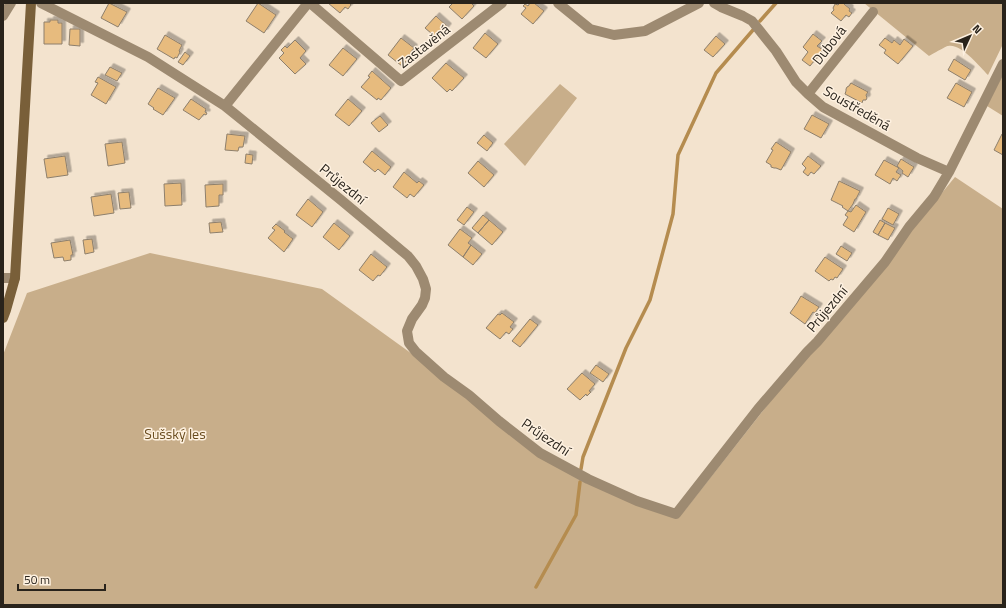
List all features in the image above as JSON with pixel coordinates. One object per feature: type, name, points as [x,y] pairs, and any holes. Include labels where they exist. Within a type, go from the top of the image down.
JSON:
[{"type":"main road","points":[[3,318],[15,278],[31,3]]},
{"type":"street","points":[[3,16],[11,3]]},
{"type":"street","name":"Průjezdní","points":[[41,3],[148,57],[225,106],[342,200],[408,256],[416,266],[423,279],[426,289],[425,298],[422,305],[407,331],[409,343],[416,352],[444,377],[540,453],[588,479],[637,500],[676,514],[758,410],[885,262],[909,227],[934,197],[949,172],[1003,64]]},
{"type":"street","name":"Zastavěná","points":[[225,106],[309,3],[401,81],[502,3]]},
{"type":"street","points":[[558,3],[590,29],[614,35],[645,30],[699,3]]},
{"type":"street","name":"Soustředěná","points":[[714,3],[752,20],[776,51],[796,82],[823,106],[917,158],[949,172]]},
{"type":"street","name":"Dubová","points":[[808,94],[873,12]]},
{"type":"street","points":[[3,278],[15,278]]},
{"type":"green space","points":[[864,3],[1003,3],[1003,44],[988,75],[970,56],[959,48],[953,46],[947,46],[929,56]]},
{"type":"green space","points":[[1003,70],[1003,116],[987,106]]},
{"type":"green space","points":[[560,84],[577,98],[525,166],[504,144]]},
{"type":"green space","name":"Sušský les","points":[[955,177],[1003,209],[1003,605],[3,605],[3,355],[27,293],[150,253],[322,289],[469,395],[540,453],[676,514],[685,510],[817,342]]},
{"type":"building","points":[[109,3],[127,12],[118,27],[101,18]]},
{"type":"building","points":[[258,3],[276,15],[264,33],[246,21]]},
{"type":"building","points":[[328,3],[351,3],[351,5],[348,9],[345,7],[340,13]]},
{"type":"building","points":[[453,3],[471,3],[474,6],[462,19],[449,7]]},
{"type":"building","points":[[530,3],[534,3],[544,11],[533,24],[521,14],[526,8],[523,6],[525,4],[528,6]]},
{"type":"building","points":[[840,3],[845,3],[844,4],[852,13],[849,17],[846,15],[841,21],[831,13],[834,10],[833,8],[835,4],[838,5]]},
{"type":"building","points":[[436,16],[448,27],[438,39],[425,28]]},
{"type":"building","points":[[50,20],[58,20],[58,23],[62,23],[62,44],[44,44],[44,22],[50,22]]},
{"type":"building","points":[[70,29],[80,29],[80,46],[69,45]]},
{"type":"building","points":[[485,33],[498,44],[486,58],[473,48]]},
{"type":"building","points":[[813,34],[822,41],[817,46],[823,50],[810,66],[802,60],[808,52],[803,47]]},
{"type":"building","points":[[165,35],[182,45],[177,58],[175,57],[174,59],[157,49]]},
{"type":"building","points":[[716,36],[725,44],[713,57],[704,50]]},
{"type":"building","points":[[401,38],[414,48],[411,52],[413,53],[402,66],[388,55]]},
{"type":"building","points":[[885,38],[892,43],[894,40],[900,45],[904,39],[913,46],[898,64],[884,53],[886,50],[879,45]]},
{"type":"building","points":[[295,40],[306,51],[300,58],[306,64],[295,74],[279,58],[284,53],[281,50],[285,46],[287,48]]},
{"type":"building","points":[[343,48],[357,59],[343,76],[329,65]]},
{"type":"building","points":[[185,52],[190,56],[183,65],[178,62]]},
{"type":"building","points":[[954,59],[971,70],[965,80],[948,70]]},
{"type":"building","points":[[446,63],[464,78],[452,91],[450,89],[447,92],[432,78]]},
{"type":"building","points":[[110,67],[122,73],[117,81],[105,75]]},
{"type":"building","points":[[372,71],[391,88],[381,100],[378,98],[377,100],[361,87],[370,77],[368,76]]},
{"type":"building","points":[[98,77],[116,87],[106,104],[91,95],[98,83],[95,82]]},
{"type":"building","points":[[851,83],[868,92],[866,95],[866,100],[863,100],[862,103],[845,94],[847,87]]},
{"type":"building","points":[[956,83],[972,92],[964,107],[947,98]]},
{"type":"building","points":[[158,88],[175,98],[163,115],[148,104]]},
{"type":"building","points":[[191,99],[206,109],[206,115],[204,114],[199,120],[183,110]]},
{"type":"building","points":[[348,99],[362,111],[349,126],[335,115]]},
{"type":"building","points":[[812,115],[829,124],[821,138],[804,129]]},
{"type":"building","points":[[380,116],[388,125],[379,132],[371,123]]},
{"type":"building","points":[[227,134],[245,136],[243,147],[239,147],[238,151],[225,150]]},
{"type":"building","points":[[1002,134],[1003,135],[1003,155],[994,150]]},
{"type":"building","points":[[484,135],[493,143],[487,151],[477,143]]},
{"type":"building","points":[[122,142],[125,163],[108,166],[105,144]]},
{"type":"building","points":[[776,142],[791,152],[781,170],[771,167],[771,165],[766,162],[773,150],[771,149]]},
{"type":"building","points":[[372,151],[391,167],[385,175],[378,169],[375,172],[363,162]]},
{"type":"building","points":[[246,154],[253,155],[252,164],[245,163]]},
{"type":"building","points":[[65,156],[68,175],[47,178],[44,159]]},
{"type":"building","points":[[808,156],[821,166],[814,174],[811,172],[808,176],[803,172],[806,168],[802,164]]},
{"type":"building","points":[[901,159],[914,167],[908,177],[902,173],[903,171],[897,166]]},
{"type":"building","points":[[884,160],[899,168],[896,172],[901,175],[897,181],[893,178],[890,184],[875,175]]},
{"type":"building","points":[[478,161],[494,175],[484,187],[468,173]]},
{"type":"building","points":[[404,172],[417,183],[419,181],[424,185],[414,197],[410,194],[407,198],[393,187]]},
{"type":"building","points":[[839,181],[860,191],[848,211],[842,207],[843,206],[831,200]]},
{"type":"building","points":[[181,183],[182,205],[165,206],[164,184]]},
{"type":"building","points":[[223,184],[223,195],[219,195],[219,206],[206,207],[205,185]]},
{"type":"building","points":[[129,192],[131,208],[120,209],[118,193]]},
{"type":"building","points":[[111,194],[114,213],[94,216],[91,197]]},
{"type":"building","points":[[308,199],[323,212],[312,227],[296,215]]},
{"type":"building","points":[[856,205],[866,212],[854,232],[843,225],[848,217],[845,215],[848,211],[851,212]]},
{"type":"building","points":[[467,207],[474,212],[464,225],[457,220]]},
{"type":"building","points":[[888,208],[899,214],[893,225],[882,219]]},
{"type":"building","points":[[483,215],[489,220],[478,233],[472,228]]},
{"type":"building","points":[[489,220],[503,232],[492,245],[478,233]]},
{"type":"building","points":[[880,220],[885,223],[878,235],[873,232]]},
{"type":"building","points":[[221,222],[223,232],[210,233],[209,223]]},
{"type":"building","points":[[334,223],[350,236],[339,250],[323,237]]},
{"type":"building","points":[[885,223],[895,228],[888,240],[878,235]]},
{"type":"building","points":[[276,224],[293,239],[284,252],[268,238],[275,230],[272,228]]},
{"type":"building","points":[[460,229],[472,238],[468,243],[471,245],[463,257],[448,245]]},
{"type":"building","points":[[92,239],[94,252],[85,254],[83,240]]},
{"type":"building","points":[[70,240],[73,255],[71,255],[71,260],[64,261],[63,257],[54,258],[51,243]]},
{"type":"building","points":[[471,245],[482,254],[473,265],[463,257]]},
{"type":"building","points":[[841,246],[852,253],[847,261],[836,254]]},
{"type":"building","points":[[371,254],[387,267],[380,276],[378,275],[373,281],[359,270]]},
{"type":"building","points":[[825,257],[843,269],[837,278],[835,277],[833,280],[831,279],[829,281],[815,271]]},
{"type":"building","points":[[801,296],[819,307],[815,313],[813,312],[805,324],[790,313]]},
{"type":"building","points":[[502,313],[514,322],[510,327],[513,329],[509,334],[506,332],[500,339],[486,328],[498,314],[500,315]]},
{"type":"building","points":[[530,319],[538,325],[520,347],[512,341]]},
{"type":"building","points":[[596,365],[609,374],[603,382],[590,373]]},
{"type":"building","points":[[582,373],[595,384],[589,391],[591,392],[587,396],[586,394],[580,400],[567,389]]},
{"type":"waterway","points":[[760,21],[776,3]]},
{"type":"waterway","points":[[581,469],[583,457],[626,348],[650,300],[673,214],[678,155],[716,73],[753,30]]},
{"type":"waterway","points":[[536,587],[576,515],[580,482]]}]
